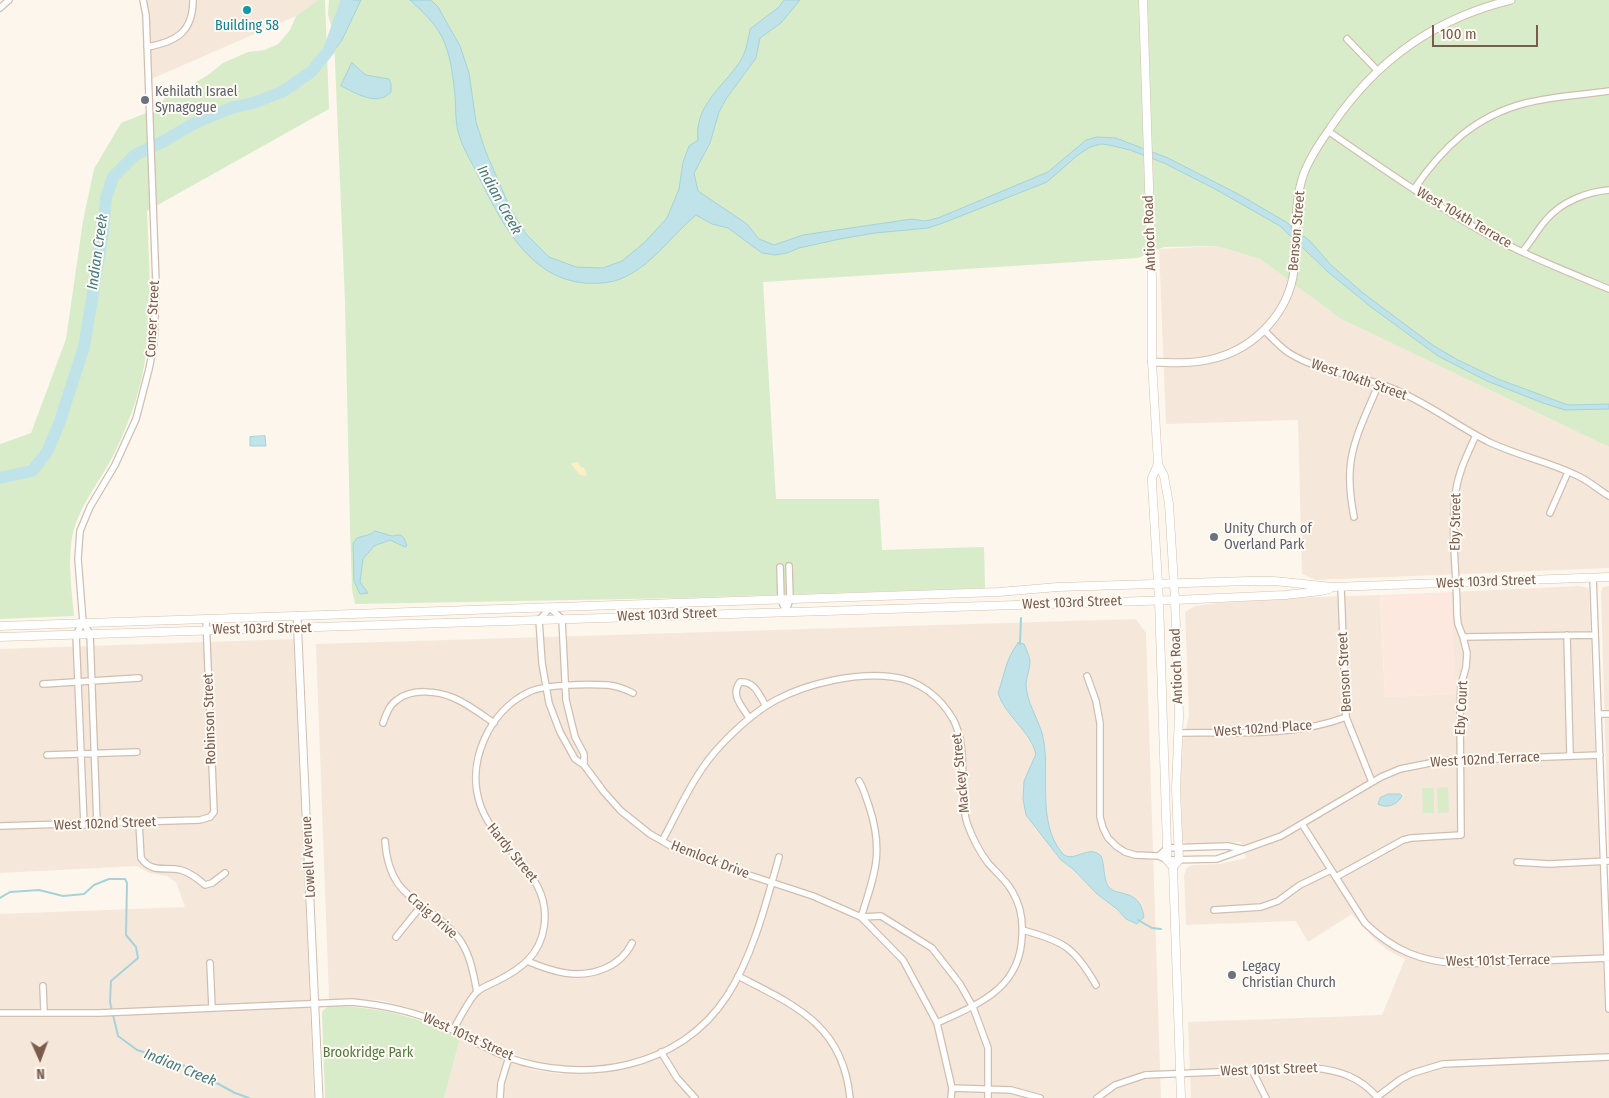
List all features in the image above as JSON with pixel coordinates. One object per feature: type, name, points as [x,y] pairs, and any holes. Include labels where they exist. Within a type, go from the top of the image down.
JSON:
[{"type":"main road","name":"Antioch Road","points":[[1143,0],[1152,279],[1152,362],[1158,464],[1164,476],[1169,504],[1175,600],[1179,716],[1176,789],[1179,860]]},
{"type":"main road","name":"Antioch Road","points":[[1158,464],[1152,478],[1152,483],[1159,600],[1167,860]]},
{"type":"main road","name":"West 103rd Street","points":[[0,626],[781,600],[999,592],[1058,587],[1249,581],[1337,587],[1609,577]]},
{"type":"main road","points":[[1291,583],[1295,589],[1303,594]]},
{"type":"main road","name":"West 103rd Street","points":[[0,637],[1175,600],[1303,594],[1337,587]]},
{"type":"main road","points":[[1167,860],[1173,867],[1181,1098]]},
{"type":"main road","points":[[1173,867],[1179,860]]},
{"type":"street","points":[[0,8],[9,0]]},
{"type":"street","name":"Conser Street","points":[[97,824],[90,634],[83,622],[78,559],[80,532],[90,507],[115,465],[136,418],[154,344],[156,300],[153,190],[148,47],[143,0]]},
{"type":"street","points":[[148,47],[166,44],[178,36],[191,21],[193,0]]},
{"type":"street","name":"Benson Street","points":[[1264,330],[1282,307],[1289,292],[1293,273],[1298,201],[1304,174],[1309,162],[1344,107],[1377,70],[1410,44],[1447,22],[1494,4],[1511,0]]},
{"type":"street","points":[[1347,39],[1377,70]]},
{"type":"street","points":[[1414,189],[1445,149],[1472,127],[1492,115],[1533,101],[1609,91]]},
{"type":"street","name":"West 104th Terrace","points":[[1328,131],[1476,228],[1522,252],[1609,289]]},
{"type":"street","points":[[1522,252],[1546,220],[1558,209],[1576,198],[1590,193],[1609,190]]},
{"type":"street","points":[[1152,362],[1199,361],[1215,358],[1242,348],[1264,330]]},
{"type":"street","name":"West 104th Street","points":[[1264,330],[1279,345],[1299,358],[1315,365],[1379,383],[1398,391],[1476,435],[1513,453],[1581,477],[1609,496]]},
{"type":"street","points":[[1354,517],[1350,488],[1350,469],[1354,450],[1379,383]]},
{"type":"street","name":"Eby Street","points":[[1457,583],[1454,520],[1456,488],[1466,456],[1476,435]]},
{"type":"street","points":[[1550,513],[1568,472]]},
{"type":"street","points":[[786,611],[790,599],[789,566]]},
{"type":"street","points":[[780,567],[781,600],[786,611]]},
{"type":"street","points":[[1594,578],[1598,714],[1606,861],[1609,1009]]},
{"type":"street","name":"Eby Court","points":[[1336,877],[1403,840],[1461,835],[1460,710],[1461,685],[1466,667],[1467,653],[1464,637],[1458,624],[1457,583]]},
{"type":"street","name":"Benson Street","points":[[1337,587],[1346,717],[1372,782]]},
{"type":"street","points":[[539,620],[550,608],[562,619]]},
{"type":"street","name":"Lowell Avenue","points":[[298,616],[319,1098]]},
{"type":"street","name":"Robinson Street","points":[[206,619],[214,812],[210,818]]},
{"type":"street","name":"Hemlock Drive","points":[[562,619],[565,686],[570,719],[575,737],[584,754],[584,765]]},
{"type":"street","name":"Hemlock Drive","points":[[539,620],[546,688],[554,718],[575,759],[584,765],[621,811],[662,841],[692,855],[813,896],[861,917],[903,960],[937,1023],[952,1088],[951,1098]]},
{"type":"street","points":[[83,622],[76,635],[84,825]]},
{"type":"street","points":[[1464,637],[1595,635]]},
{"type":"street","points":[[1567,636],[1570,755]]},
{"type":"street","name":"Mackey Street","points":[[766,706],[811,685],[869,676],[894,677],[921,686],[932,693],[953,719],[961,746],[966,820],[980,851],[1015,895],[1022,921],[1022,945],[1018,960],[1008,979],[989,998],[937,1023]]},
{"type":"street","name":"West 102nd Terrace","points":[[1086,676],[1096,701],[1098,712],[1100,817],[1103,828],[1108,838],[1125,852],[1135,855],[1159,856],[1167,860],[1217,859],[1230,856],[1242,849],[1262,844],[1302,824],[1372,782],[1400,769],[1461,759],[1600,754]]},
{"type":"street","points":[[43,684],[139,678]]},
{"type":"street","points":[[662,841],[708,760],[749,718],[766,706],[753,685],[740,682],[736,688],[735,695],[749,718]]},
{"type":"street","points":[[565,686],[609,685],[633,692]]},
{"type":"street","name":"Hardy Street","points":[[477,992],[510,976],[527,962],[538,947],[545,924],[543,897],[533,877],[490,826],[480,804],[476,776],[478,758],[483,743],[494,723],[505,709],[530,692],[565,686]]},
{"type":"street","points":[[383,723],[388,710],[396,700],[416,693],[428,692],[453,697],[494,723]]},
{"type":"street","points":[[1598,714],[1609,714]]},
{"type":"street","name":"West 102nd Place","points":[[1178,733],[1260,732],[1294,729],[1317,726],[1346,717]]},
{"type":"street","points":[[47,755],[137,752]]},
{"type":"street","points":[[859,781],[875,824],[878,856],[874,876],[861,917]]},
{"type":"street","name":"West 102nd Street","points":[[0,826],[84,825],[210,818]]},
{"type":"street","points":[[139,822],[141,858],[150,867],[162,870],[181,870],[196,877],[205,885],[212,883],[225,873]]},
{"type":"street","name":"West 101st Terrace","points":[[1302,824],[1365,923],[1394,946],[1424,959],[1460,964],[1608,958]]},
{"type":"street","name":"Craig Drive","points":[[385,841],[388,863],[396,881],[405,893],[456,934],[464,945],[477,992]]},
{"type":"street","name":"West 102nd Terrace","points":[[1167,848],[1228,846],[1242,849]]},
{"type":"street","points":[[1159,856],[1167,848]]},
{"type":"street","name":"West 101st Street","points":[[0,1013],[99,1013],[352,1002],[374,1004],[426,1017],[509,1057],[538,1066],[556,1070],[588,1071],[627,1065],[661,1052],[682,1041],[710,1017],[726,998],[748,956],[779,857]]},
{"type":"street","points":[[1517,862],[1549,864],[1606,861]]},
{"type":"street","points":[[1214,910],[1261,908],[1278,902],[1300,885],[1331,870]]},
{"type":"street","points":[[396,938],[421,906]]},
{"type":"street","name":"Hemlock Drive","points":[[861,917],[881,916],[932,948],[960,984],[973,1007],[988,1048],[988,1098]]},
{"type":"street","points":[[1022,930],[1045,936],[1067,947],[1078,956],[1096,985]]},
{"type":"street","points":[[527,962],[565,973],[592,972],[614,964],[628,951],[632,943]]},
{"type":"street","points":[[210,963],[212,1008]]},
{"type":"street","points":[[738,976],[790,1002],[815,1022],[837,1052],[844,1068],[850,1098]]},
{"type":"street","points":[[43,986],[44,1012]]},
{"type":"street","points":[[453,1030],[477,992]]},
{"type":"street","points":[[661,1052],[677,1078],[695,1098]]},
{"type":"street","points":[[500,1098],[509,1057]]},
{"type":"street","name":"West 101st Street","points":[[1097,1098],[1105,1091],[1129,1080],[1145,1076],[1313,1068],[1334,1070],[1359,1081],[1377,1097],[1413,1073],[1442,1064],[1609,1057]]},
{"type":"street","points":[[1252,1070],[1266,1098]]},
{"type":"street","points":[[952,1088],[1011,1090],[1040,1098]]},
{"type":"shaded area","points":[[143,0],[318,0],[296,16],[149,80]]},
{"type":"shaded area","points":[[1217,246],[1260,259],[1341,319],[1609,447],[1609,568],[1316,580],[1302,574],[1298,420],[1166,424],[1159,249]]},
{"type":"shaded area","points":[[1580,586],[1588,588],[1589,593],[1605,1007],[1609,1007],[1609,1098],[1191,1098],[1188,1022],[1382,1015],[1405,959],[1377,942],[1352,914],[1308,942],[1296,921],[1186,925],[1184,876],[1186,869],[1191,865],[1219,864],[1246,858],[1241,842],[1188,844],[1182,841],[1180,752],[1189,716],[1185,612],[1195,606],[1218,603],[1380,595],[1385,697],[1455,694],[1451,592]]},
{"type":"shaded area","points":[[1609,586],[1609,871],[1601,592],[1603,587]]},
{"type":"shaded area","points":[[1451,592],[1456,694],[1385,697],[1380,595]]},
{"type":"shaded area","points":[[1136,619],[1146,633],[1161,1098],[444,1098],[460,1038],[516,1064],[534,1070],[561,1074],[562,1067],[538,1062],[502,1050],[429,1014],[403,1006],[378,1000],[329,999],[316,644]]},
{"type":"shaded area","points":[[295,639],[314,1098],[0,1098],[0,914],[185,907],[176,882],[167,876],[150,873],[137,866],[0,873],[0,649]]},
{"type":"green space","points":[[318,0],[325,0],[329,109],[147,211],[150,298],[145,364],[138,394],[125,430],[113,456],[80,513],[73,533],[70,564],[74,616],[0,619],[0,444],[31,433],[66,339],[83,221],[94,169],[121,123],[156,109],[167,96],[186,88],[208,75],[223,63],[248,52],[265,50],[278,44],[290,30],[296,16]]},
{"type":"green space","points":[[329,0],[1609,0],[1609,447],[1341,319],[1260,259],[1217,246],[1164,247],[1138,258],[763,282],[776,499],[879,499],[882,550],[984,547],[985,588],[682,598],[355,604],[352,590],[345,302],[334,38],[328,14]]},
{"type":"green space","points":[[1448,787],[1449,812],[1438,813],[1437,788]]},
{"type":"green space","points":[[1422,788],[1434,788],[1434,813],[1423,813]]},
{"type":"green space","name":"Brookridge Park","points":[[338,1006],[386,1011],[431,1024],[460,1038],[444,1098],[325,1098],[322,1012],[329,1007]]},
{"type":"sand","points":[[579,463],[580,467],[584,468],[587,475],[580,475],[571,464]]},
{"type":"water","points":[[342,0],[361,0],[342,40],[335,49],[336,24]]},
{"type":"water","points":[[410,0],[431,0],[438,7],[460,46],[469,73],[476,122],[485,150],[511,210],[526,234],[549,257],[576,267],[603,268],[622,261],[645,242],[667,218],[679,189],[683,162],[689,146],[698,140],[700,117],[711,98],[741,59],[750,29],[779,7],[784,0],[800,0],[781,23],[760,38],[756,58],[726,99],[719,112],[710,143],[694,173],[698,191],[747,224],[759,239],[774,245],[803,235],[912,219],[925,221],[938,218],[1048,172],[1086,140],[1097,137],[1116,138],[1168,158],[1240,195],[1286,222],[1310,241],[1331,265],[1363,293],[1434,346],[1458,360],[1498,379],[1568,405],[1609,404],[1609,409],[1565,410],[1487,381],[1438,356],[1371,307],[1328,272],[1280,226],[1164,163],[1130,150],[1101,144],[1090,147],[1078,155],[1047,182],[928,228],[875,233],[840,239],[775,255],[762,253],[728,228],[712,224],[696,215],[654,257],[625,277],[610,282],[595,283],[564,279],[547,270],[518,244],[496,210],[458,133],[450,59],[445,44],[432,22]]},
{"type":"water","points":[[352,63],[366,75],[389,79],[391,92],[385,96],[373,99],[341,86]]},
{"type":"water","points":[[265,436],[266,446],[250,446],[250,437]]},
{"type":"water","points":[[375,531],[392,536],[400,535],[404,538],[407,546],[405,547],[390,540],[374,546],[363,559],[360,582],[368,593],[360,594],[354,581],[353,543],[357,538]]},
{"type":"water","points":[[1018,643],[1024,644],[1030,660],[1026,682],[1027,691],[1045,747],[1046,810],[1054,840],[1066,856],[1071,857],[1091,852],[1101,856],[1108,886],[1116,892],[1133,897],[1141,907],[1144,917],[1137,924],[1126,919],[1061,860],[1026,815],[1023,799],[1024,781],[1036,754],[1029,738],[1006,709],[998,693],[1008,661]]},
{"type":"water","points":[[1388,794],[1400,794],[1402,796],[1391,805],[1378,804],[1380,798]]},
{"type":"waterway","name":"Indian Creek","points":[[0,478],[32,471],[47,452],[59,424],[84,347],[103,233],[106,198],[113,177],[135,155],[195,123],[231,108],[253,103],[282,92],[311,72],[329,50],[347,0]]},
{"type":"waterway","points":[[1020,644],[1021,618]]},
{"type":"waterway","name":"Indian Creek","points":[[0,898],[10,892],[39,890],[63,896],[84,894],[94,885],[109,879],[125,879],[127,883],[126,935],[136,947],[138,958],[111,981],[110,1002],[118,1036],[137,1050],[187,1067],[235,1093],[249,1098]]},
{"type":"waterway","points":[[1138,920],[1152,928],[1161,929]]},
{"type":"place","name":"Building 58","points":[[247,10]]},
{"type":"place","name":"Kehilath Israel Synagogue","points":[[145,100]]},
{"type":"place","name":"Unity Church of Overland Park","points":[[1214,537]]},
{"type":"place","name":"Legacy Christian Church","points":[[1232,975]]}]
